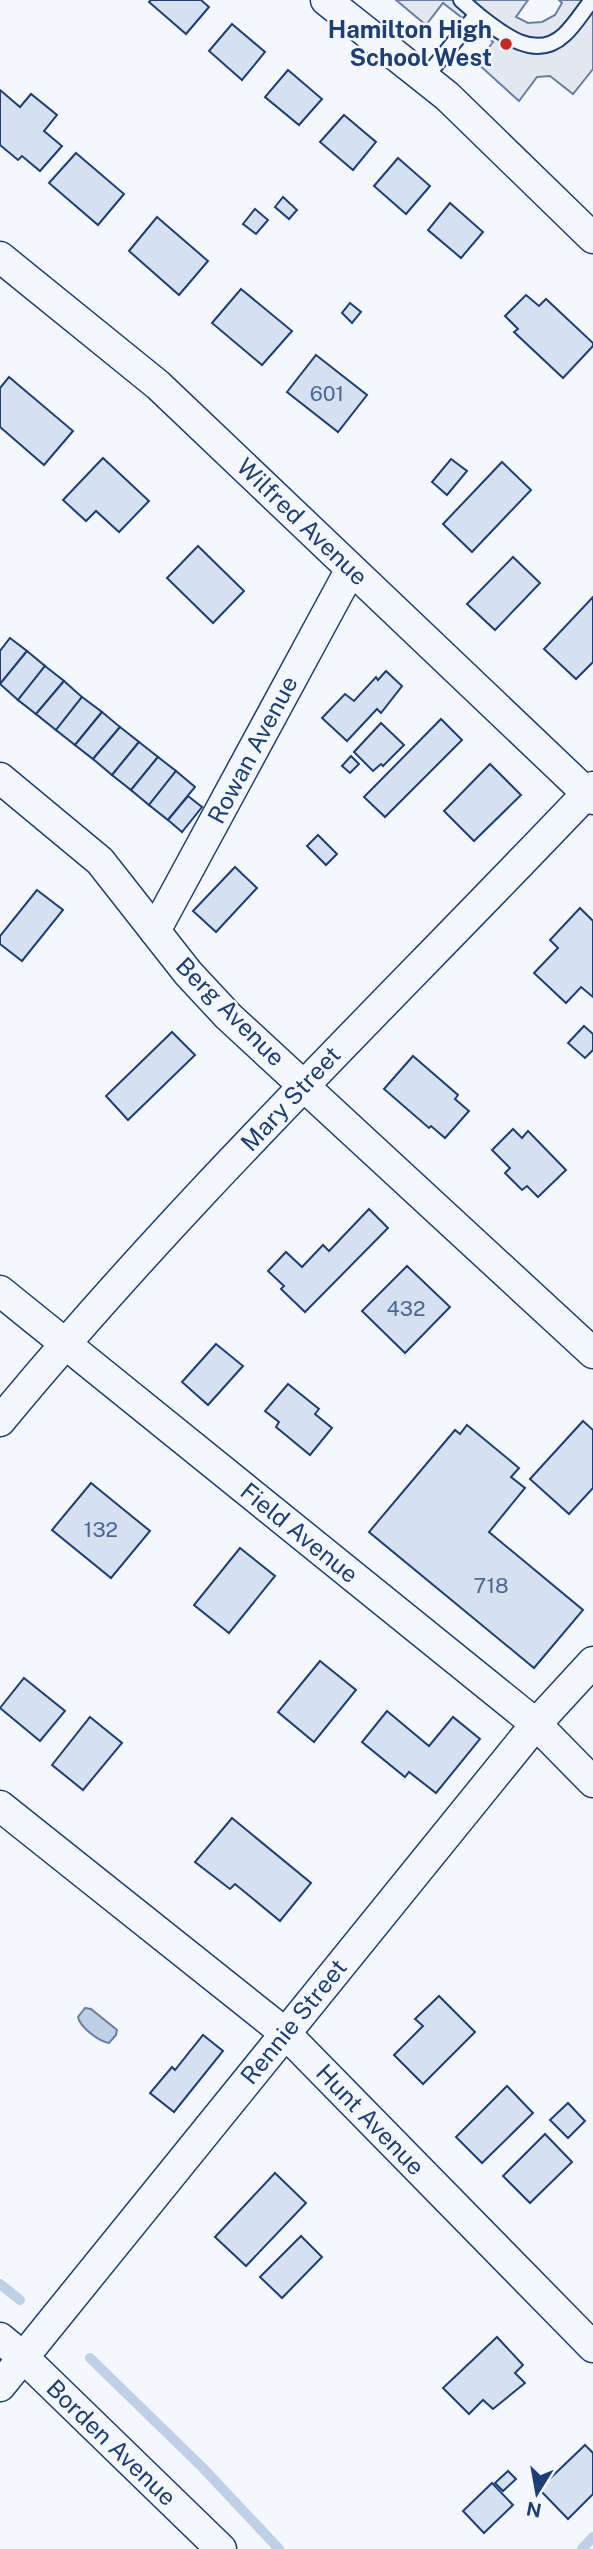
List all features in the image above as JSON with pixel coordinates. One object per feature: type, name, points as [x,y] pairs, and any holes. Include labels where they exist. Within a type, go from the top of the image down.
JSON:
[{"type":"street","points":[[326,0],[447,96],[593,238]]},
{"type":"street","name":"Wilfred Avenue","points":[[0,257],[158,386],[591,793]]},
{"type":"street","name":"Rowan Avenue","points":[[155,931],[351,569]]},
{"type":"street","name":"Berg Avenue","points":[[0,778],[100,861],[188,973],[228,1016],[593,1353]]},
{"type":"street","name":"Mary Street","points":[[0,1421],[64,1343],[304,1085],[591,793]]},
{"type":"street","name":"Field Avenue","points":[[0,1291],[536,1724],[593,1782]]},
{"type":"street","name":"Rennie Street","points":[[0,2386],[536,1724],[593,1662]]},
{"type":"street","name":"Hunt Avenue","points":[[0,1805],[285,2034],[593,2347]]},
{"type":"street","name":"Borden Avenue","points":[[0,2338],[23,2357],[220,2549]]},
{"type":"lane","points":[[461,0],[506,37],[527,46],[551,44],[564,35],[592,0]]},
{"type":"lane","points":[[425,78],[477,14]]},
{"type":"shaded area","points":[[396,0],[528,0],[516,17],[528,23],[542,22],[555,15],[562,3],[559,0],[593,0],[593,69],[573,94],[550,76],[537,77],[519,101],[477,63],[493,42],[443,3],[426,25]]},
{"type":"water","points":[[85,2008],[91,2009],[117,2030],[109,2043],[95,2037],[82,2025],[78,2017]]},
{"type":"building","points":[[201,0],[209,7],[186,34],[149,2]]},
{"type":"building","points":[[232,24],[265,52],[242,80],[209,51]]},
{"type":"building","points":[[288,70],[322,99],[299,125],[265,97]]},
{"type":"building","points":[[0,90],[20,107],[31,94],[57,115],[44,131],[62,146],[40,171],[22,156],[18,160],[0,145]]},
{"type":"building","points":[[344,115],[376,142],[353,170],[320,142]]},
{"type":"building","points":[[76,153],[124,194],[98,225],[49,183]]},
{"type":"building","points":[[398,158],[430,186],[406,214],[374,186]]},
{"type":"building","points":[[283,197],[297,210],[289,219],[275,207]]},
{"type":"building","points":[[450,203],[483,232],[461,258],[428,230]]},
{"type":"building","points":[[255,209],[268,220],[256,234],[243,224]]},
{"type":"building","points":[[157,217],[208,261],[179,295],[129,251]]},
{"type":"building","points":[[241,289],[292,331],[262,365],[212,323]]},
{"type":"building","points":[[526,295],[539,306],[546,299],[593,343],[563,378],[514,332],[518,329],[505,316]]},
{"type":"building","points":[[350,303],[361,312],[352,323],[342,313]]},
{"type":"building","points":[[316,355],[367,395],[338,432],[287,392]]},
{"type":"building","points":[[9,377],[73,431],[44,465],[0,427],[0,388]]},
{"type":"building","points":[[103,458],[149,501],[119,532],[96,511],[86,521],[63,500]]},
{"type":"building","points":[[451,459],[467,471],[447,495],[432,482]]},
{"type":"building","points":[[502,462],[531,490],[472,552],[443,524]]},
{"type":"building","points":[[198,546],[244,591],[213,623],[167,578]]},
{"type":"building","points":[[513,557],[540,583],[495,630],[467,604]]},
{"type":"building","points":[[593,597],[593,662],[576,679],[544,649]]},
{"type":"building","points":[[10,638],[27,651],[0,684],[0,651]]},
{"type":"building","points":[[27,651],[45,666],[18,700],[0,684]]},
{"type":"building","points":[[45,666],[64,681],[36,714],[18,700]]},
{"type":"building","points":[[386,671],[402,686],[381,713],[377,709],[347,741],[322,718],[345,694],[354,701],[376,677],[378,680]]},
{"type":"building","points":[[64,681],[82,697],[56,730],[36,714]]},
{"type":"building","points":[[82,697],[102,712],[75,745],[56,730]]},
{"type":"building","points":[[102,712],[120,727],[93,759],[75,745]]},
{"type":"building","points":[[441,719],[462,740],[385,817],[364,797]]},
{"type":"building","points":[[381,723],[404,745],[383,766],[381,764],[373,771],[354,752]]},
{"type":"building","points":[[120,727],[139,742],[112,775],[93,759]]},
{"type":"building","points":[[139,742],[158,757],[131,790],[112,775]]},
{"type":"building","points":[[351,756],[359,764],[350,773],[342,766]]},
{"type":"building","points":[[158,757],[176,771],[149,805],[131,790]]},
{"type":"building","points":[[490,764],[521,795],[474,841],[444,811]]},
{"type":"building","points":[[176,771],[195,787],[168,820],[149,805]]},
{"type":"building","points":[[188,796],[202,807],[182,832],[168,820]]},
{"type":"building","points":[[318,835],[337,854],[326,865],[307,846]]},
{"type":"building","points":[[235,867],[257,888],[216,932],[193,911]]},
{"type":"building","points":[[37,890],[63,910],[22,961],[0,944],[0,936]]},
{"type":"building","points":[[580,908],[593,921],[593,997],[581,987],[566,1003],[534,973],[558,948],[550,940]]},
{"type":"building","points":[[584,1026],[593,1034],[593,1050],[585,1058],[568,1043]]},
{"type":"building","points":[[172,1032],[195,1055],[128,1120],[106,1096]]},
{"type":"building","points":[[413,1056],[458,1095],[455,1099],[469,1111],[445,1138],[431,1126],[429,1128],[384,1089]]},
{"type":"building","points":[[513,1129],[522,1138],[528,1131],[566,1170],[538,1197],[527,1186],[522,1190],[505,1173],[510,1168],[492,1150]]},
{"type":"building","points":[[369,1209],[388,1228],[305,1312],[281,1289],[284,1286],[268,1271],[286,1252],[302,1267],[323,1245],[329,1251]]},
{"type":"building","points":[[407,1266],[450,1307],[405,1353],[362,1311]]},
{"type":"building","points":[[216,1344],[243,1366],[208,1405],[182,1382]]},
{"type":"building","points":[[288,1384],[319,1409],[315,1414],[332,1428],[310,1455],[276,1427],[279,1422],[265,1411]]},
{"type":"building","points":[[583,1421],[593,1430],[593,1488],[569,1514],[530,1479]]},
{"type":"building","points":[[467,1425],[519,1468],[511,1477],[525,1488],[489,1532],[583,1610],[534,1668],[369,1532],[455,1430],[460,1434]]},
{"type":"building","points":[[91,1483],[150,1531],[111,1578],[52,1530]]},
{"type":"building","points":[[240,1548],[275,1576],[229,1633],[194,1605]]},
{"type":"building","points":[[320,1661],[356,1690],[314,1742],[278,1712]]},
{"type":"building","points":[[24,1678],[65,1711],[40,1741],[0,1708]]},
{"type":"building","points":[[387,1711],[429,1746],[453,1717],[480,1739],[436,1793],[409,1772],[405,1777],[362,1742]]},
{"type":"building","points":[[90,1717],[122,1743],[83,1790],[52,1765]]},
{"type":"building","points":[[232,1818],[311,1883],[280,1921],[235,1884],[230,1889],[195,1862]]},
{"type":"building","points":[[439,1996],[475,2032],[423,2084],[394,2055],[423,2026],[415,2019]]},
{"type":"building","points":[[203,2035],[223,2051],[174,2112],[150,2093],[172,2067],[175,2070]]},
{"type":"building","points":[[507,2086],[533,2113],[482,2163],[456,2137]]},
{"type":"building","points":[[568,2103],[585,2121],[568,2138],[550,2120]]},
{"type":"building","points":[[545,2134],[572,2162],[530,2203],[503,2176]]},
{"type":"building","points":[[275,2173],[306,2203],[246,2266],[215,2237]]},
{"type":"building","points":[[301,2236],[322,2257],[282,2298],[260,2277]]},
{"type":"building","points":[[497,2337],[523,2365],[515,2373],[525,2383],[493,2409],[483,2400],[469,2414],[443,2388]]},
{"type":"building","points":[[585,2445],[593,2453],[593,2494],[568,2519],[539,2489]]},
{"type":"building","points":[[508,2471],[516,2479],[503,2491],[495,2483]]},
{"type":"building","points":[[492,2483],[513,2505],[484,2533],[463,2511]]},
{"type":"waterway","points":[[0,2284],[20,2300]]},
{"type":"waterway","points":[[90,2358],[203,2468],[279,2549]]},
{"type":"waterway","points":[[582,2549],[593,2537]]},
{"type":"place","name":"Hamilton High School West","points":[[506,44]]}]
